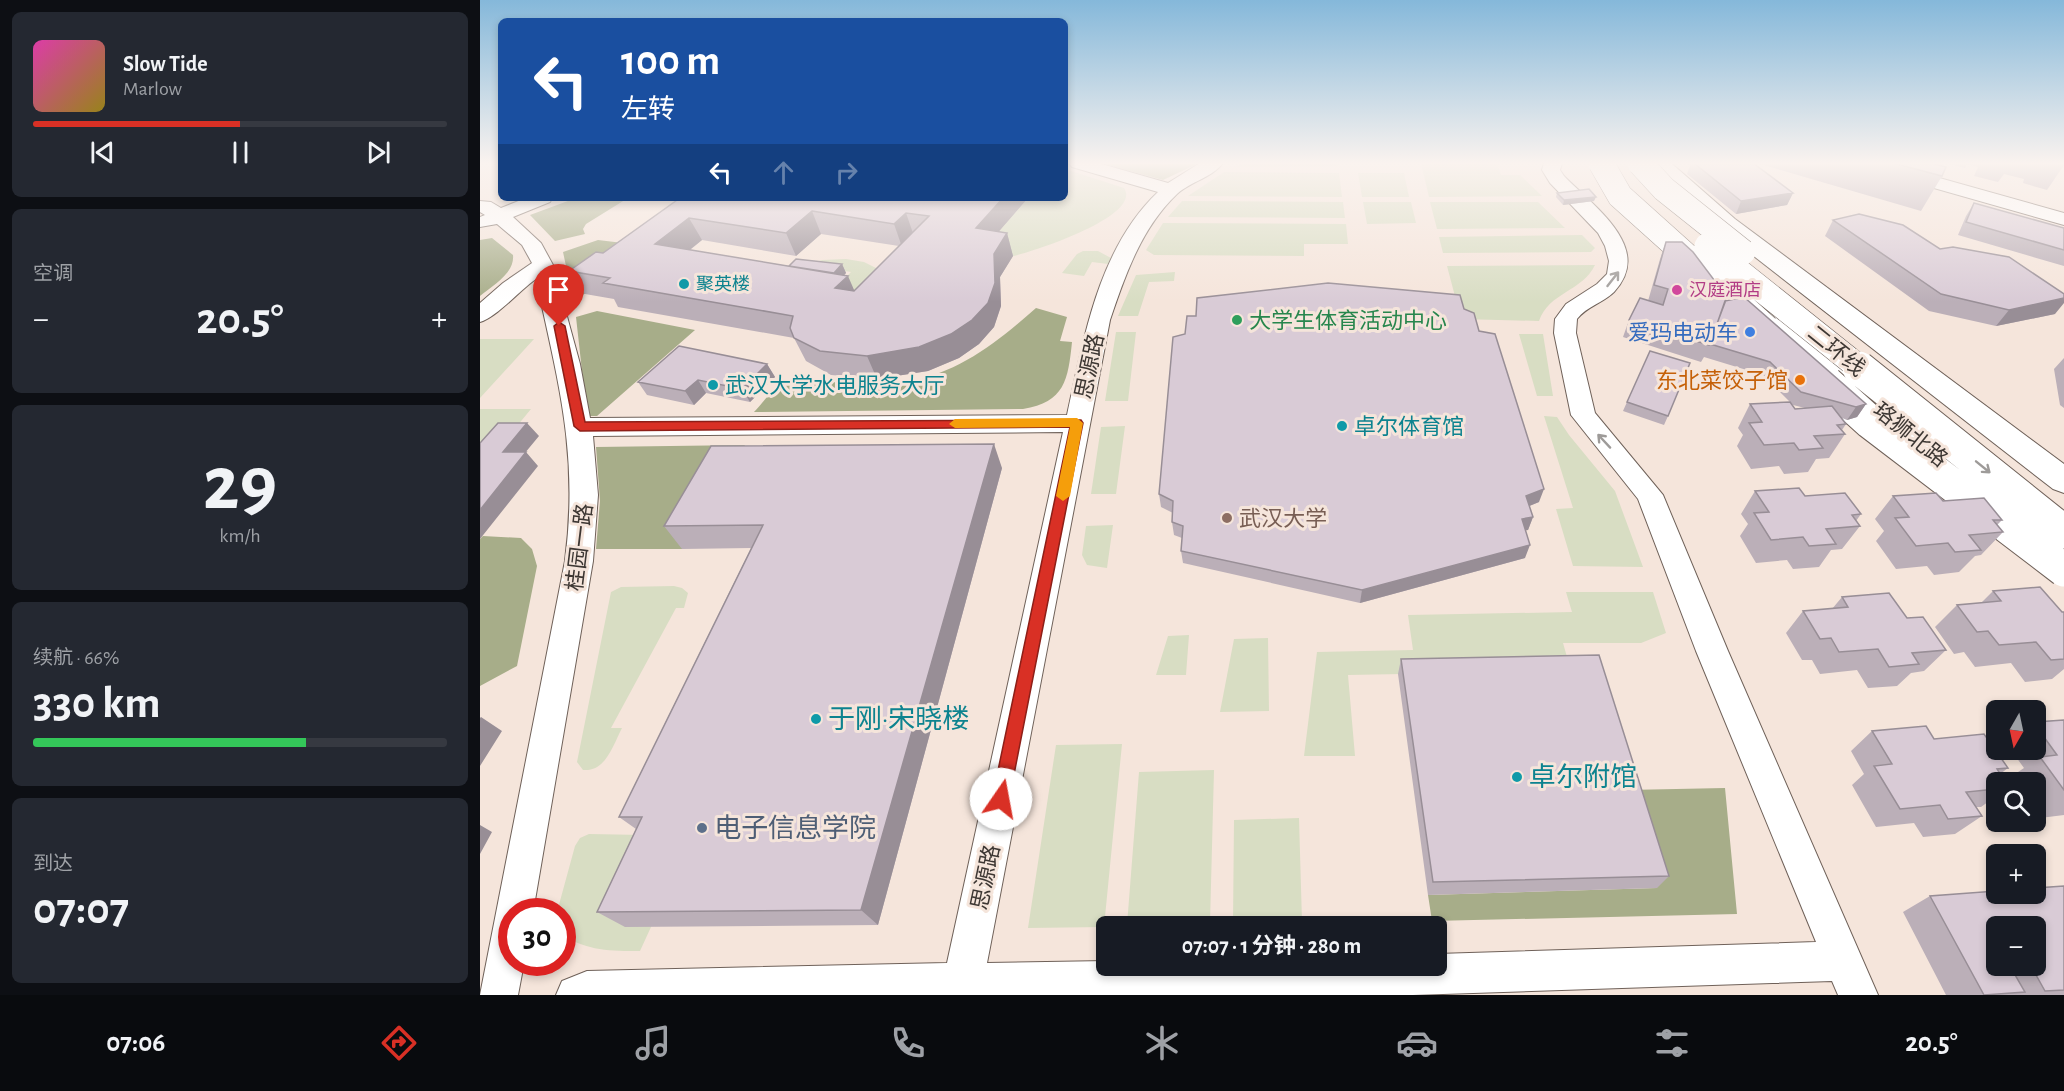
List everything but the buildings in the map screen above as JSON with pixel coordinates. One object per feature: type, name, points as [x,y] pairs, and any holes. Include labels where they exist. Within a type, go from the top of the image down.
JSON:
[{"type":"main road","points":[[1635,209],[1870,422],[2064,570]]},
{"type":"main road","name":"珞狮北路","points":[[1651,209],[1766,314],[2064,560]]},
{"type":"main road","name":"二环线","points":[[1661,209],[2064,532]]},
{"type":"main road","name":"二环线","points":[[1688,209],[2064,502]]},
{"type":"main road","points":[[1710,209],[2064,481]]},
{"type":"main road","points":[[1766,314],[1824,297]]},
{"type":"street","name":"思源路","points":[[963,982],[1099,320],[1111,285],[1139,231],[1154,209]]},
{"type":"street","points":[[576,995],[586,991],[618,989],[1380,976],[1851,978],[1712,651],[1655,505],[1643,484],[1583,415],[1564,327],[1569,312],[1617,278],[1621,264],[1619,252],[1612,237],[1585,209]]},
{"type":"street","points":[[2031,209],[2064,219]]},
{"type":"street","name":"桂园一路","points":[[489,210],[531,244],[542,265],[559,326],[580,426],[586,473],[585,522],[517,898]]},
{"type":"street","points":[[480,315],[510,287],[542,265]]},
{"type":"street","points":[[580,426],[1077,423]]},
{"type":"street","points":[[498,995],[502,976]]},
{"type":"green space","points":[[545,209],[610,209],[586,224],[583,229],[585,234],[555,241],[530,215]]},
{"type":"green space","points":[[1018,209],[1118,209],[1084,231],[1014,256],[982,251]]},
{"type":"green space","points":[[1175,209],[1344,209],[1345,218],[1168,217]]},
{"type":"green space","points":[[1364,209],[1413,209],[1416,223],[1367,224]]},
{"type":"green space","points":[[1432,209],[1546,209],[1565,228],[1437,229]]},
{"type":"green space","points":[[1163,223],[1346,224],[1348,244],[1304,244],[1304,256],[1154,255],[1146,250]]},
{"type":"green space","points":[[1582,235],[1595,248],[1591,252],[1443,253],[1439,237]]},
{"type":"green space","points":[[492,238],[513,255],[513,261],[507,273],[480,296],[480,240]]},
{"type":"green space","points":[[598,240],[623,243],[606,278],[593,289],[573,299],[563,252]]},
{"type":"green space","points":[[1083,251],[1098,251],[1111,258],[1108,264],[1092,262],[1084,276],[1062,273],[1077,254]]},
{"type":"green space","points":[[846,259],[864,262],[880,270],[858,299],[830,294],[851,272],[807,265],[822,260]]},
{"type":"green space","points":[[1595,265],[1582,281],[1550,304],[1539,321],[1461,319],[1447,266]]},
{"type":"green space","points":[[1175,272],[1174,281],[1149,282],[1138,316],[1118,316],[1136,275]]},
{"type":"green space","points":[[1036,308],[1067,317],[1060,341],[1072,342],[1069,368],[1062,387],[1056,395],[1037,406],[1023,409],[754,412],[777,386],[794,377],[810,376],[843,384],[873,386],[907,382],[944,371],[992,344]]},
{"type":"green space","points":[[597,311],[695,330],[597,416],[587,416],[576,317]]},
{"type":"green space","points":[[1116,332],[1136,332],[1128,401],[1105,401]]},
{"type":"green space","points":[[1519,334],[1543,334],[1553,396],[1537,396]]},
{"type":"green space","points":[[480,339],[534,339],[480,398]]},
{"type":"green space","points":[[480,409],[531,409],[480,471]]},
{"type":"green space","points":[[1544,416],[1557,417],[1615,491],[1643,567],[1573,566],[1556,509],[1573,508]]},
{"type":"green space","points":[[1125,426],[1116,494],[1091,494],[1101,427]]},
{"type":"green space","points":[[745,445],[682,549],[596,549],[600,501],[596,447]]},
{"type":"green space","points":[[1113,525],[1107,568],[1087,565],[1082,555],[1086,526]]},
{"type":"green space","points":[[483,536],[521,538],[532,549],[537,566],[517,666],[480,686],[480,539]]},
{"type":"green space","points":[[674,586],[688,593],[684,608],[676,608],[611,728],[622,728],[608,756],[598,767],[583,770],[577,762],[611,592],[621,587]]},
{"type":"green space","points":[[1566,592],[1653,592],[1666,633],[1641,643],[1563,643],[1571,671],[1348,675],[1355,756],[1304,756],[1317,652],[1413,650],[1408,615],[1572,612]]},
{"type":"green space","points":[[1189,635],[1186,675],[1156,675],[1168,636]]},
{"type":"green space","points":[[1268,638],[1269,711],[1220,712],[1234,639]]},
{"type":"green space","points":[[1122,744],[1105,916],[1096,916],[1096,927],[1028,928],[1056,745]]},
{"type":"green space","points":[[1214,770],[1210,916],[1128,916],[1139,772]]},
{"type":"green space","points":[[1725,788],[1737,914],[1447,921],[1447,916],[1431,916],[1428,895],[1657,888],[1627,790]]},
{"type":"green space","points":[[1299,818],[1302,916],[1233,916],[1234,820]]},
{"type":"green space","points":[[589,834],[644,835],[651,927],[640,951],[609,950],[576,942],[576,898],[561,898],[575,846],[580,838]]},
{"type":"slow traffic","points":[[955,424],[1077,423],[1063,496]]},
{"type":"place","name":"聚英楼","points":[[684,284]]},
{"type":"place","name":"汉庭酒店","points":[[1677,290]]},
{"type":"place","name":"大学生体育活动中心","points":[[1237,320]]},
{"type":"place","name":"爱玛电动车","points":[[1750,332]]},
{"type":"place","name":"东北菜饺子馆","points":[[1800,380]]},
{"type":"place","name":"武汉大学水电服务大厅","points":[[713,385]]},
{"type":"place","name":"卓尔体育馆","points":[[1342,426]]},
{"type":"place","name":"武汉大学","points":[[1227,518]]},
{"type":"place","name":"于刚·宋晓楼","points":[[816,719]]},
{"type":"place","name":"卓尔附馆","points":[[1517,777]]},
{"type":"place","name":"电子信息学院","points":[[702,828]]},
{"type":"route","points":[[559,326],[580,426],[1077,423],[1001,799]]}]
